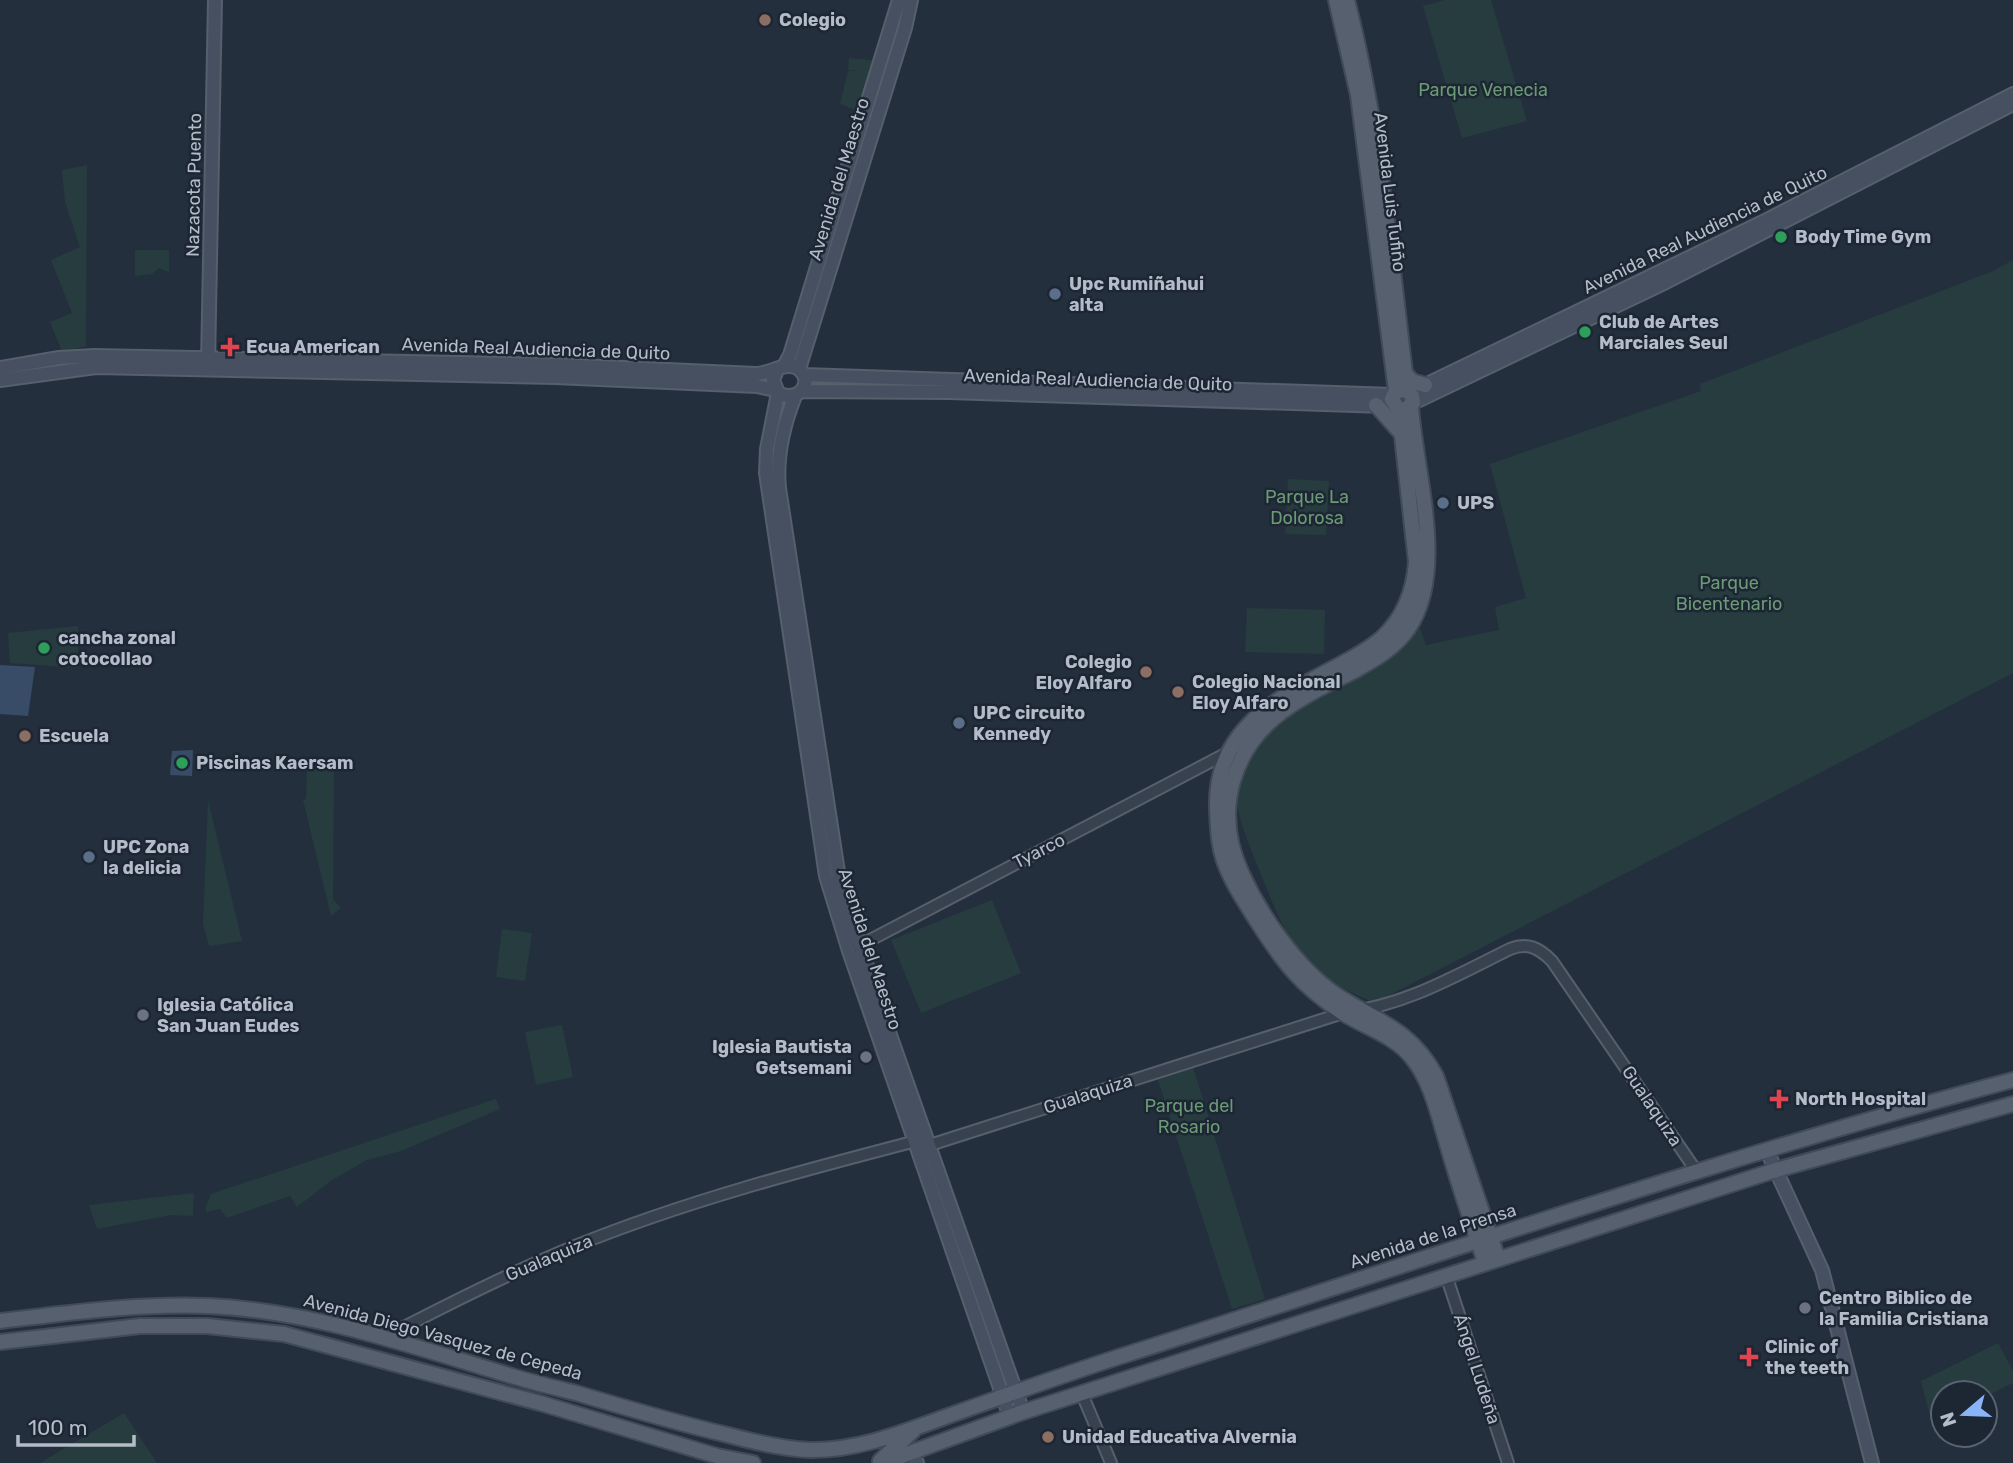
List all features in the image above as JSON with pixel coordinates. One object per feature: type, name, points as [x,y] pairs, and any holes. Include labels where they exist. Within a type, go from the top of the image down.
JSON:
[{"type":"main road","name":"Nazacota Puento","points":[[208,365],[215,0]]},
{"type":"main road","name":"Avenida del Maestro","points":[[883,72],[899,0]]},
{"type":"main road","name":"Avenida del Maestro","points":[[780,368],[790,355],[840,213],[883,72],[911,0]]},
{"type":"main road","name":"Avenida Luis Tufiño","points":[[1336,0],[1358,95],[1405,373],[1402,436],[1428,547],[1426,584],[1408,629],[1390,648],[1374,659],[1262,710],[1243,730],[1229,752],[1223,770],[1217,804],[1218,832],[1225,861],[1242,897],[1289,969],[1366,1010],[1413,1042],[1427,1059],[1436,1076],[1483,1238]]},
{"type":"main road","name":"Avenida Luis Tufiño","points":[[1347,0],[1369,93],[1388,281],[1418,512]]},
{"type":"main road","name":"Avenida Real Audiencia de Quito","points":[[798,394],[907,385],[1403,399],[1425,385],[1763,222],[2013,94]]},
{"type":"main road","name":"Avenida Real Audiencia de Quito","points":[[801,372],[907,385],[1376,405],[1403,399],[1666,282],[2013,104]]},
{"type":"main road","name":"Avenida del Maestro","points":[[801,372],[840,213]]},
{"type":"main road","name":"Avenida Real Audiencia de Quito","points":[[0,368],[59,358],[94,356],[208,365],[757,386],[776,391]]},
{"type":"main road","name":"Avenida Real Audiencia de Quito","points":[[0,380],[96,367],[208,365],[556,365],[756,374],[780,368]]},
{"type":"main road","points":[[780,368],[801,372],[804,386],[798,394],[788,397],[776,391],[773,380],[780,368]]},
{"type":"main road","points":[[1405,373],[1412,382],[1425,385]]},
{"type":"main road","name":"Avenida del Maestro","points":[[776,391],[766,473],[805,698],[820,800],[826,876],[841,908],[916,1141],[1017,1414]]},
{"type":"main road","name":"Avenida del Maestro","points":[[791,606],[777,470],[782,434],[798,394]]},
{"type":"main road","points":[[1376,405],[1402,436]]},
{"type":"main road","name":"Avenida Luis Tufiño","points":[[1310,687],[1263,726],[1248,745],[1237,769],[1228,804],[1231,841],[1242,875],[1307,979],[1343,1013],[1399,1045],[1413,1059],[1425,1080],[1491,1261]]},
{"type":"main road","name":"Avenida del Maestro","points":[[854,948],[930,1144],[1010,1394]]},
{"type":"main road","name":"Avenida de la Prensa","points":[[869,1441],[1483,1238],[1767,1151],[2013,1080]]},
{"type":"main road","points":[[886,1459],[915,1458],[1017,1414],[1776,1170],[2013,1104]]},
{"type":"main road","points":[[1767,1151],[1822,1270],[1871,1463]]},
{"type":"main road","name":"Avenida Diego Vasquez de Cepeda","points":[[0,1321],[132,1307],[210,1306],[294,1316],[383,1338],[523,1380],[749,1440],[806,1450],[839,1448],[869,1441]]},
{"type":"main road","name":"Avenida Diego Vasquez de Cepeda","points":[[0,1342],[140,1326],[207,1326],[284,1334],[540,1403],[717,1456],[753,1463]]},
{"type":"main road","points":[[886,1459],[905,1436],[920,1425]]},
{"type":"street","name":"Tyarco","points":[[854,948],[1229,752]]},
{"type":"street","name":"Gualaquiza","points":[[383,1338],[510,1274],[645,1220],[784,1175],[916,1141],[930,1144],[1343,1013],[1404,1000],[1510,949],[1525,946],[1535,947],[1552,961],[1697,1172]]},
{"type":"street","name":"Ángel Ludeña","points":[[1446,1275],[1508,1463]]},
{"type":"street","points":[[1082,1394],[1111,1463]]},
{"type":"green space","name":"Parque Venecia","points":[[1445,0],[1491,0],[1527,121],[1462,138],[1423,6]]},
{"type":"green space","points":[[849,58],[872,60],[871,72],[858,111],[840,104],[848,71],[859,71],[848,70]]},
{"type":"green space","points":[[87,165],[86,346],[62,352],[50,322],[72,313],[51,260],[80,247],[65,202],[62,170]]},
{"type":"green space","points":[[135,250],[169,250],[169,272],[159,268],[152,274],[135,276]]},
{"type":"green space","name":"Parque Bicentenario","points":[[2013,260],[2013,673],[1388,996],[1372,1002],[1334,983],[1317,971],[1297,950],[1282,925],[1244,831],[1237,803],[1243,774],[1257,747],[1277,723],[1303,701],[1360,662],[1420,628],[1426,645],[1499,630],[1495,607],[1526,598],[1490,464],[1701,391],[1700,384],[1993,271]]},
{"type":"green space","name":"Parque La Dolorosa","points":[[1288,479],[1329,481],[1326,535],[1285,534]]},
{"type":"green space","points":[[1247,608],[1325,610],[1324,654],[1245,652]]},
{"type":"green space","name":"cancha zonal cotocollao","points":[[78,626],[78,668],[10,663],[8,633]]},
{"type":"green space","points":[[307,768],[334,771],[333,899],[341,908],[331,916],[303,800],[306,799]]},
{"type":"green space","points":[[208,800],[242,941],[209,946],[203,924]]},
{"type":"green space","points":[[992,900],[1021,973],[921,1013],[891,940]]},
{"type":"green space","points":[[502,929],[532,933],[525,981],[496,977]]},
{"type":"green space","points":[[562,1025],[573,1077],[536,1085],[525,1032]]},
{"type":"green space","name":"Parque del Rosario","points":[[1193,1067],[1265,1299],[1232,1309],[1157,1077]]},
{"type":"green space","points":[[496,1099],[500,1109],[401,1151],[367,1160],[332,1180],[297,1207],[290,1196],[227,1218],[220,1209],[206,1212],[211,1194]]},
{"type":"green space","points":[[194,1193],[193,1216],[171,1215],[97,1229],[89,1205]]},
{"type":"green space","points":[[1998,1343],[2013,1371],[2013,1383],[1999,1390],[1999,1379],[1929,1379],[1929,1412],[1921,1381]]},
{"type":"green space","points":[[124,1413],[157,1463],[40,1463]]},
{"type":"water","points":[[0,665],[35,667],[28,716],[0,714]]},
{"type":"water","name":"Piscinas Kaersam","points":[[193,750],[192,776],[170,775],[172,751]]},
{"type":"place","name":"Colegio","points":[[765,20]]},
{"type":"place","name":"Body Time Gym","points":[[1781,237]]},
{"type":"place","name":"Upc Rumiñahui alta","points":[[1055,294]]},
{"type":"place","name":"Club de Artes Marciales Seul","points":[[1585,332]]},
{"type":"place","name":"Ecua American","points":[[230,347]]},
{"type":"place","name":"UPS","points":[[1443,503]]},
{"type":"place","name":"cancha zonal cotocollao","points":[[44,648]]},
{"type":"place","name":"Colegio Eloy Alfaro","points":[[1146,672]]},
{"type":"place","name":"Colegio Nacional Eloy Alfaro","points":[[1178,692]]},
{"type":"place","name":"UPC circuito Kennedy","points":[[959,723]]},
{"type":"place","name":"Escuela","points":[[25,736]]},
{"type":"place","name":"Piscinas Kaersam","points":[[182,763]]},
{"type":"place","name":"UPC Zona la delicia","points":[[89,857]]},
{"type":"place","name":"Iglesia Católica San Juan Eudes","points":[[143,1015]]},
{"type":"place","name":"Iglesia Bautista Getsemani","points":[[866,1057]]},
{"type":"place","name":"North Hospital","points":[[1779,1099]]},
{"type":"place","name":"Centro Biblico de la Familia Cristiana","points":[[1805,1308]]},
{"type":"place","name":"Clinic of the teeth","points":[[1749,1357]]},
{"type":"place","name":"Unidad Educativa Alvernia","points":[[1048,1437]]}]
